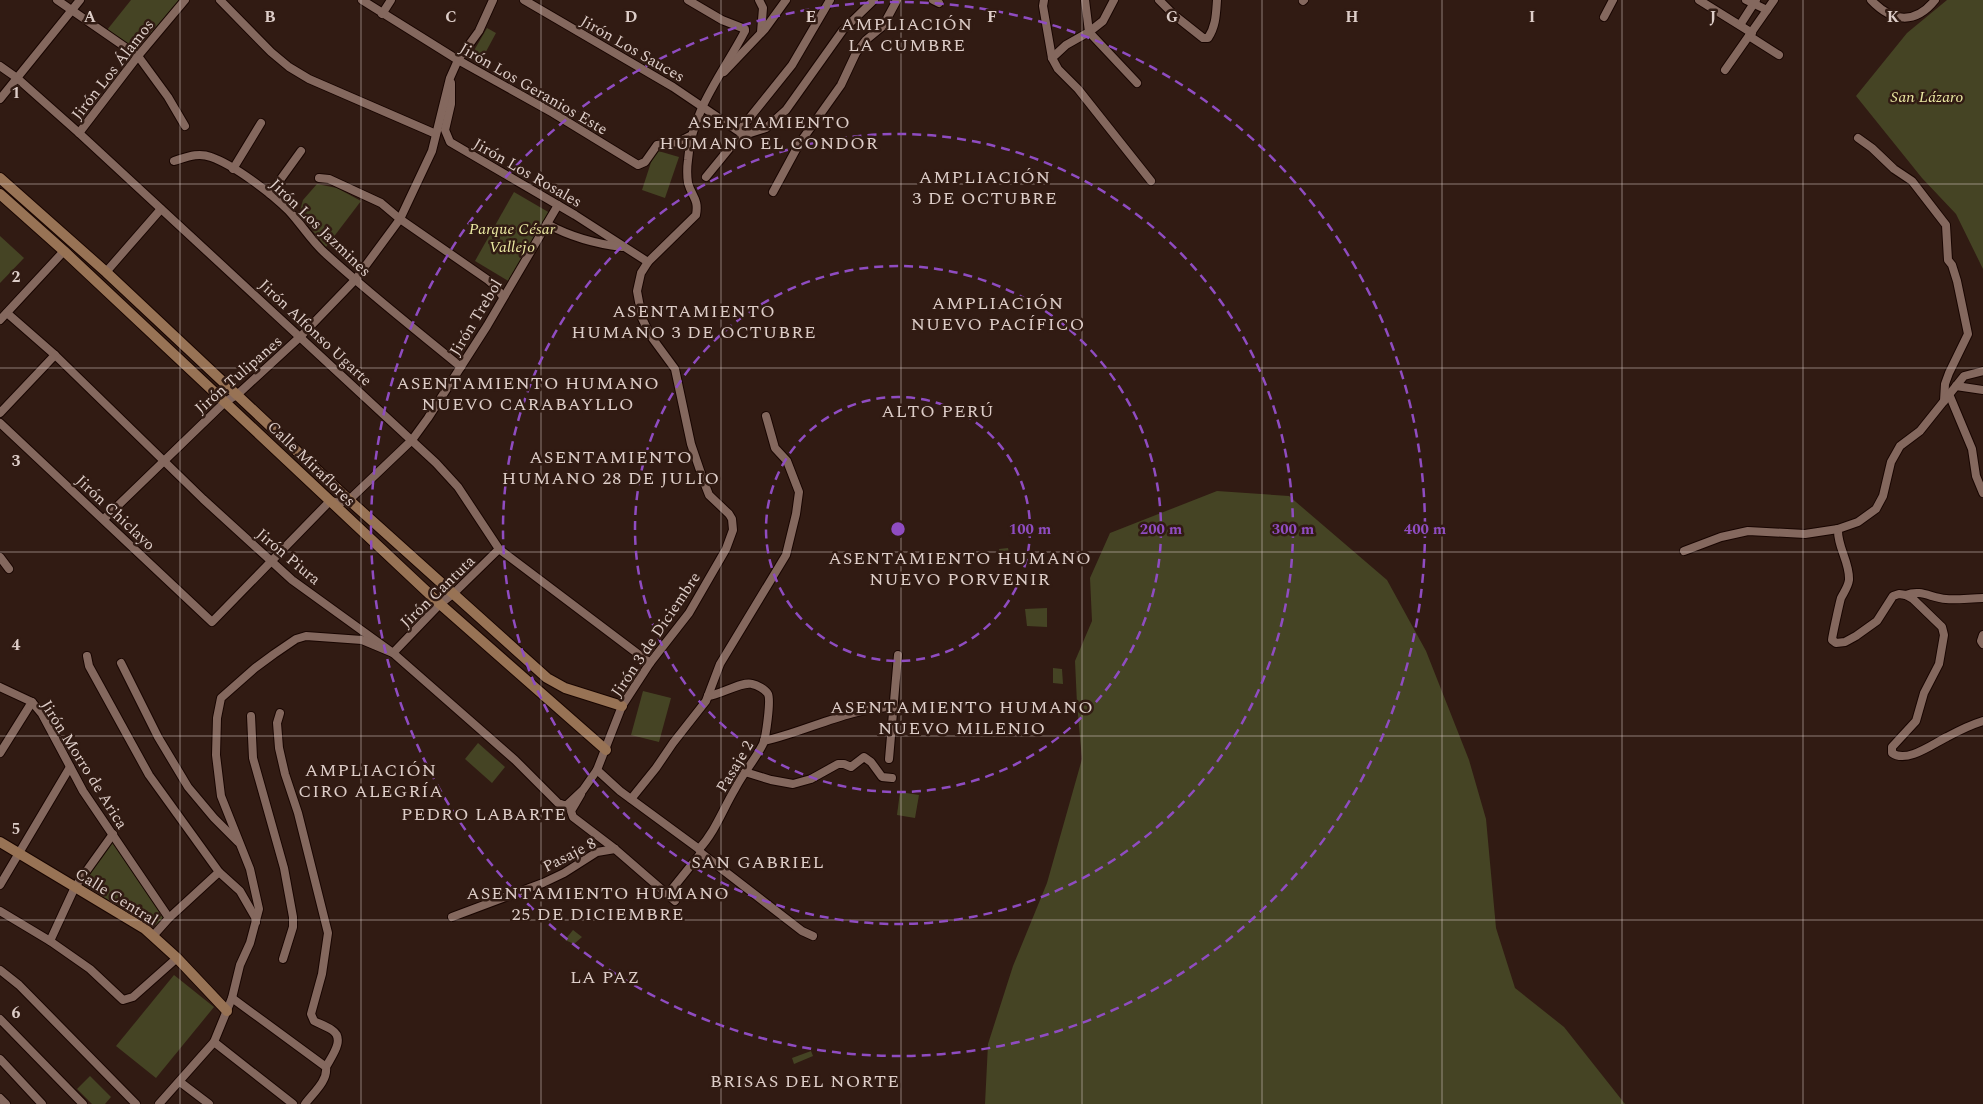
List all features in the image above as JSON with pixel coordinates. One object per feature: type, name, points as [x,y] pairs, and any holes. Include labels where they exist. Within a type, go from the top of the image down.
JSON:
[{"type":"street","points":[[57,0],[138,56],[168,97],[185,126]]},
{"type":"street","points":[[0,99],[80,0]]},
{"type":"street","name":"Jirón Los Álamos","points":[[80,133],[138,56],[185,0]]},
{"type":"street","points":[[220,0],[270,52],[289,67],[309,79],[436,134]]},
{"type":"street","name":"Jirón Los Geranios Este","points":[[362,0],[458,60],[553,113],[638,165],[645,162],[656,145],[671,144],[692,136]]},
{"type":"street","points":[[382,14],[391,0]]},
{"type":"street","name":"Jirón Tulipanes","points":[[104,519],[225,402],[238,394],[300,336],[355,280],[400,219],[432,151],[450,78],[458,60],[479,31],[493,0]]},
{"type":"street","name":"Jirón Los Sauces","points":[[524,0],[702,105],[741,133]]},
{"type":"street","points":[[648,262],[696,215],[696,199],[688,182],[688,159],[692,136],[702,105],[745,29],[722,20],[688,0]]},
{"type":"street","points":[[759,0],[764,14],[761,34]]},
{"type":"street","points":[[717,79],[761,34],[786,0]]},
{"type":"street","points":[[706,177],[792,65],[830,0]]},
{"type":"street","points":[[741,133],[766,128],[786,110],[843,30],[874,0]]},
{"type":"street","points":[[773,192],[799,144],[841,85],[856,53],[866,40],[883,26],[897,0]]},
{"type":"street","points":[[1044,0],[1043,6],[1052,58],[1058,69],[1078,89],[1151,182]]},
{"type":"street","points":[[1085,0],[1089,32],[1137,84]]},
{"type":"street","points":[[1052,58],[1066,45],[1089,32],[1103,21],[1114,0]]},
{"type":"street","points":[[1159,0],[1174,15],[1203,38],[1208,38],[1215,23],[1215,1]]},
{"type":"street","points":[[1604,17],[1613,0]]},
{"type":"street","points":[[1699,0],[1740,25],[1779,55]]},
{"type":"street","points":[[1725,70],[1774,0]]},
{"type":"street","points":[[1871,0],[1888,13],[1899,18],[1918,15],[1935,0]]},
{"type":"street","points":[[1740,25],[1752,1],[1767,10]]},
{"type":"street","name":"Jirón Alfonso Ugarte","points":[[0,66],[80,133],[161,210],[412,440],[458,487],[499,549],[650,663]]},
{"type":"street","name":"Jirón Los Rosales","points":[[450,78],[452,95],[445,130],[450,142],[558,205],[648,262]]},
{"type":"street","points":[[233,168],[261,123]]},
{"type":"street","points":[[1858,138],[1912,182],[1946,225],[1948,260],[1952,265],[1957,280],[1968,334],[1947,378],[1944,401]]},
{"type":"street","points":[[270,194],[300,151]]},
{"type":"street","name":"Jirón Los Jazmines","points":[[174,161],[201,154],[212,157],[233,168],[270,194],[290,212],[322,250],[355,280],[462,367]]},
{"type":"street","name":"Calle Miraflores","points":[[0,178],[106,272],[349,500],[555,684],[622,706]]},
{"type":"street","points":[[319,178],[329,179],[381,203],[400,219],[496,286],[503,297]]},
{"type":"street","name":"Calle Miraflores","points":[[0,194],[64,251],[440,604],[606,750]]},
{"type":"street","name":"Jirón Trebol","points":[[349,500],[412,440],[428,418],[462,367],[558,205]]},
{"type":"street","points":[[106,272],[161,210]]},
{"type":"street","points":[[547,224],[556,229],[593,241],[627,247]]},
{"type":"street","points":[[0,320],[64,251]]},
{"type":"street","name":"Jirón 3 de Diciembre","points":[[566,806],[583,790],[597,770],[622,706],[650,663],[689,613],[726,549],[733,525],[729,514],[709,495],[690,444],[676,368],[650,335],[642,318],[638,291],[642,273],[648,262]]},
{"type":"street","name":"Jirón Piura","points":[[7,313],[55,355],[203,499],[292,580],[393,653],[490,738],[558,802],[566,806]]},
{"type":"street","points":[[0,413],[55,355]]},
{"type":"street","points":[[1684,551],[1721,537],[1748,531],[1805,534],[1838,530],[1858,522],[1876,509],[1883,496],[1891,462],[1900,446],[1920,431],[1964,376],[1983,372]]},
{"type":"street","points":[[1956,386],[1983,390]]},
{"type":"street","points":[[1949,394],[1972,450],[1976,476],[1983,493]]},
{"type":"street","points":[[631,799],[708,696],[720,664],[786,555],[796,514],[799,492],[787,461],[776,448],[766,416]]},
{"type":"street","name":"Jirón Chiclayo","points":[[0,423],[212,622],[273,562]]},
{"type":"street","points":[[273,562],[330,502],[340,503],[349,500]]},
{"type":"street","points":[[1838,530],[1838,539],[1847,566],[1848,580],[1846,591],[1840,599],[1832,640],[1836,643],[1845,642],[1856,636],[1877,621],[1893,596],[1899,594],[1913,599],[1929,616],[1938,622],[1942,627],[1944,635],[1939,664],[1924,693],[1916,720],[1892,747],[1892,753],[1896,756],[1902,756],[1922,752],[1945,738],[1983,721]]},
{"type":"street","name":"Jirón Cantuta","points":[[393,653],[440,604],[454,593],[499,549]]},
{"type":"street","points":[[0,557],[9,569]]},
{"type":"street","points":[[1906,595],[1924,592],[1944,599],[1983,598]]},
{"type":"street","points":[[1983,635],[1981,642],[1983,644]]},
{"type":"street","points":[[159,1104],[214,1042],[232,998],[240,965],[250,943],[259,909],[250,869],[222,796],[216,755],[217,718],[221,698],[279,650],[296,639],[306,636],[362,640],[393,653]]},
{"type":"street","points":[[889,759],[898,655]]},
{"type":"street","points":[[87,656],[89,666],[150,774],[220,872],[240,891],[255,917],[256,925]]},
{"type":"street","points":[[121,663],[158,737],[188,787],[240,845]]},
{"type":"street","name":"Pasaje 2","points":[[668,894],[712,832],[764,741],[770,700],[768,693],[760,687],[747,683],[716,696],[708,696]]},
{"type":"street","name":"Jirón Morro de Arica","points":[[0,687],[32,702],[42,714],[83,791],[169,918]]},
{"type":"street","points":[[0,753],[32,702]]},
{"type":"street","points":[[764,741],[854,711],[872,707],[893,707]]},
{"type":"street","points":[[280,713],[277,723],[279,748],[328,933],[322,974],[311,1014],[314,1021],[336,1033],[338,1038],[338,1044],[326,1067],[327,1074],[305,1104]]},
{"type":"street","points":[[252,716],[253,758],[284,868],[293,917],[293,927],[283,959]]},
{"type":"street","points":[[745,772],[793,784],[811,779],[838,764],[851,767],[864,757],[871,762],[882,777],[892,778]]},
{"type":"street","points":[[0,886],[70,766]]},
{"type":"street","points":[[597,770],[631,799],[802,931],[813,936]]},
{"type":"street","points":[[583,790],[571,814],[573,817],[615,849],[675,901]]},
{"type":"street","points":[[50,941],[75,887],[113,834]]},
{"type":"street","name":"Calle Central","points":[[0,842],[145,928],[177,958],[227,1011]]},
{"type":"street","name":"Pasaje 8","points":[[452,917],[543,883],[564,873],[597,852],[615,849]]},
{"type":"street","points":[[153,936],[169,918],[220,872]]},
{"type":"street","points":[[0,911],[50,941],[90,969],[123,1000],[132,997],[177,958]]},
{"type":"street","points":[[0,970],[19,985],[136,1104]]},
{"type":"street","points":[[232,998],[326,1067]]},
{"type":"street","points":[[0,1019],[83,1104]]},
{"type":"street","points":[[214,1042],[293,1104]]},
{"type":"street","points":[[0,1059],[42,1104]]},
{"type":"street","points":[[180,1082],[209,1104]]},
{"type":"street","points":[[0,1098],[6,1104]]},
{"type":"green space","points":[[131,0],[181,0],[138,52],[107,30]]},
{"type":"green space","name":"San Lázaro","points":[[1947,0],[1983,0],[1983,269],[1956,214],[1922,178],[1856,96],[1907,33]]},
{"type":"green space","points":[[487,28],[496,33],[482,59],[472,54]]},
{"type":"green space","points":[[655,150],[679,157],[665,198],[642,190]]},
{"type":"green space","points":[[317,184],[337,188],[361,201],[326,247],[299,214],[303,200]]},
{"type":"green space","name":"Parque César Vallejo","points":[[514,192],[550,213],[510,282],[475,261]]},
{"type":"green space","points":[[0,236],[24,258],[0,283]]},
{"type":"green space","points":[[1217,491],[1289,496],[1387,580],[1426,651],[1469,760],[1486,819],[1496,928],[1515,988],[1564,1027],[1625,1104],[985,1104],[988,1044],[1013,966],[1047,883],[1082,759],[1075,661],[1092,621],[1090,578],[1110,533]]},
{"type":"green space","points":[[1008,548],[1012,565],[1002,566],[999,549]]},
{"type":"green space","points":[[1047,608],[1047,627],[1027,626],[1025,609]]},
{"type":"green space","points":[[1053,668],[1062,669],[1063,684],[1053,683]]},
{"type":"green space","points":[[643,691],[671,698],[659,742],[631,735]]},
{"type":"green space","points":[[478,743],[505,767],[492,783],[465,759]]},
{"type":"green space","points":[[900,792],[919,795],[915,818],[897,815]]},
{"type":"green space","points":[[112,840],[165,918],[153,930],[82,886]]},
{"type":"green space","points":[[573,930],[582,937],[574,944],[565,940]]},
{"type":"green space","points":[[174,975],[214,1007],[156,1078],[116,1046]]},
{"type":"green space","points":[[811,1051],[813,1056],[794,1064],[792,1058]]},
{"type":"green space","points":[[90,1076],[111,1097],[105,1104],[92,1104],[77,1089]]},
{"type":"district","name":"AMPLIACIÓN LA CUMBRE","points":[[907,34]]},
{"type":"district","name":"ASENTAMIENTO HUMANO EL CONDOR","points":[[769,132]]},
{"type":"district","name":"AMPLIACIÓN 3 DE OCTUBRE","points":[[985,187]]},
{"type":"district","name":"AMPLIACIÓN NUEVO PACÍFICO","points":[[998,313]]},
{"type":"district","name":"ASENTAMIENTO HUMANO 3 DE OCTUBRE","points":[[694,321]]},
{"type":"district","name":"ASENTAMIENTO HUMANO NUEVO CARABAYLLO","points":[[528,393]]},
{"type":"district","name":"ALTO PERÚ","points":[[938,411]]},
{"type":"district","name":"ASENTAMIENTO HUMANO 28 DE JULIO","points":[[611,467]]},
{"type":"district","name":"ASENTAMIENTO HUMANO NUEVO PORVENIR","points":[[960,568]]},
{"type":"district","name":"ASENTAMIENTO HUMANO NUEVO MILENIO","points":[[962,718]]},
{"type":"district","name":"AMPLIACIÓN CIRO ALEGRÍA","points":[[371,780]]},
{"type":"district","name":"PEDRO LABARTE","points":[[484,814]]},
{"type":"district","name":"SAN GABRIEL","points":[[758,862]]},
{"type":"district","name":"ASENTAMIENTO HUMANO 25 DE DICIEMBRE","points":[[598,903]]},
{"type":"district","name":"LA PAZ","points":[[605,977]]},
{"type":"district","name":"BRISAS DEL NORTE","points":[[805,1081]]}]
